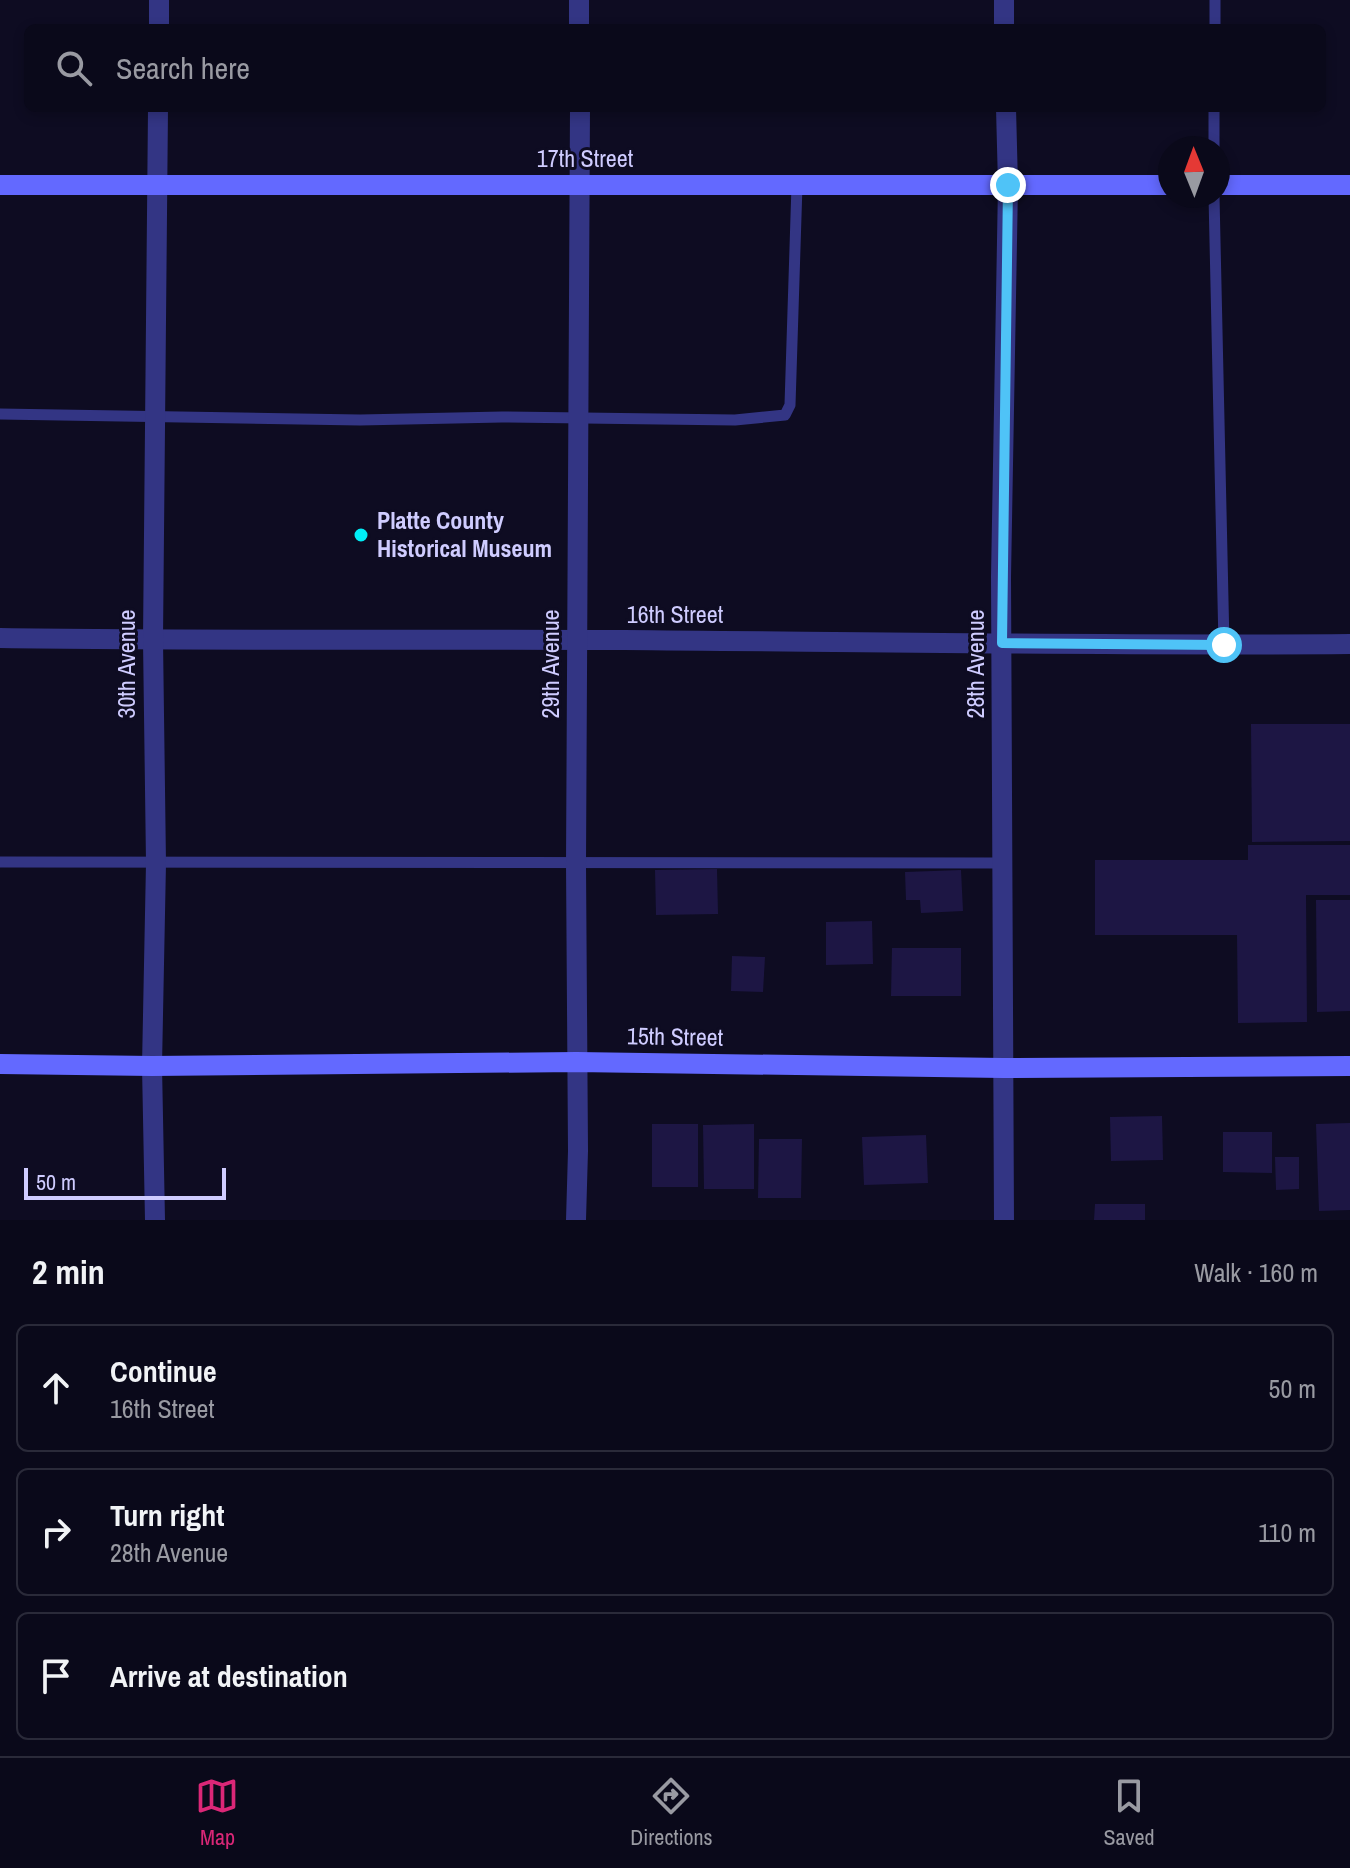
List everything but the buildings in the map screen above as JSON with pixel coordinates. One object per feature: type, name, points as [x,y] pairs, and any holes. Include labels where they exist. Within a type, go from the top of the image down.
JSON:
[{"type":"street","points":[[159,0],[159,24]]},
{"type":"street","points":[[579,0],[579,24]]},
{"type":"street","points":[[1004,0],[1004,24]]},
{"type":"street","name":"30th Avenue","points":[[155,1220],[152,1066],[156,863],[153,640],[158,112]]},
{"type":"street","name":"29th Avenue","points":[[576,1220],[580,112]]},
{"type":"street","name":"28th Avenue","points":[[1004,1220],[1002,643],[1008,185],[1006,112]]},
{"type":"street","name":"17th Street","points":[[0,185],[1158,185]]},
{"type":"street","points":[[1230,185],[1350,185]]},
{"type":"street","name":"16th Street","points":[[0,638],[1350,644]]},
{"type":"street","name":"15th Street","points":[[0,1064],[152,1066],[576,1062],[1003,1068],[1350,1066]]},
{"type":"lane","points":[[1215,0],[1215,24]]},
{"type":"lane","points":[[1214,112],[1214,136]]},
{"type":"lane","points":[[0,414],[360,420],[502,417],[735,420],[785,415],[790,405],[797,185]]},
{"type":"lane","points":[[1214,208],[1224,645]]},
{"type":"lane","points":[[0,862],[1004,863]]},
{"type":"place","name":"Platte County Historical Museum","points":[[361,535]]},
{"type":"route","points":[[1008,185],[1002,643],[1224,645]]}]
